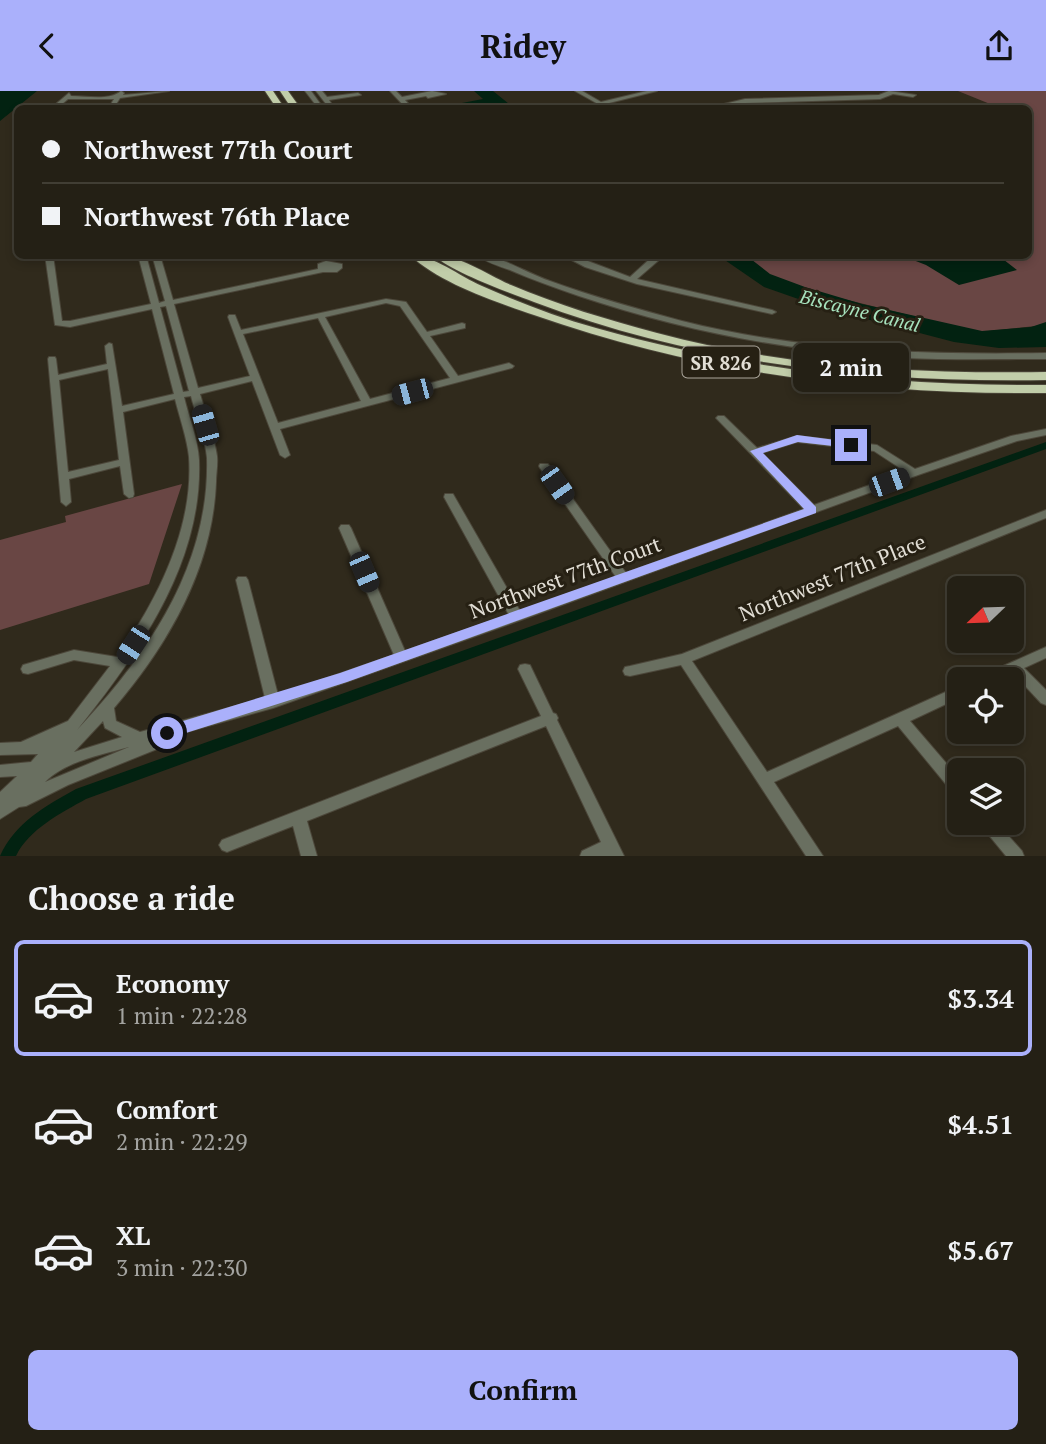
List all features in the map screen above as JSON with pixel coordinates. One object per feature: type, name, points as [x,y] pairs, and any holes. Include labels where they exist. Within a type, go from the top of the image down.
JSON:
[{"type":"highway","name":"SR 826","points":[[422,259],[459,280],[554,319],[615,338],[714,361],[849,381],[972,389],[1046,389]]},
{"type":"highway","name":"SR 826","points":[[446,259],[500,286],[561,310],[652,336],[771,360],[868,371],[959,377],[1046,376]]},
{"type":"street","points":[[57,105],[74,91]]},
{"type":"street","points":[[113,105],[123,91]]},
{"type":"street","points":[[66,97],[118,97],[131,93],[166,91]]},
{"type":"street","points":[[308,91],[319,105]]},
{"type":"street","points":[[319,91],[330,105]]},
{"type":"street","points":[[393,91],[407,105]]},
{"type":"street","points":[[578,91],[603,105]]},
{"type":"street","points":[[600,103],[654,91]]},
{"type":"street","points":[[794,91],[802,99]]},
{"type":"street","points":[[725,105],[745,101],[880,97],[893,92],[914,95]]},
{"type":"street","points":[[326,99],[358,95]]},
{"type":"street","points":[[402,100],[428,96]]},
{"type":"street","points":[[50,259],[58,323],[70,324],[323,270]]},
{"type":"street","points":[[4,806],[121,663],[163,590],[182,547],[193,507],[194,458],[143,259]]},
{"type":"street","points":[[4,806],[52,767],[107,707],[144,659],[170,619],[185,589],[207,528],[213,481],[212,455],[157,259]]},
{"type":"street","points":[[489,259],[590,300],[662,319],[762,339],[913,355],[1046,356]]},
{"type":"street","points":[[572,259],[583,265],[772,312]]},
{"type":"street","points":[[633,278],[655,259]]},
{"type":"street","points":[[238,333],[395,301],[403,305],[456,380]]},
{"type":"street","points":[[320,315],[367,403]]},
{"type":"street","points":[[232,317],[285,455]]},
{"type":"street","points":[[424,335],[462,326]]},
{"type":"street","points":[[109,346],[129,494]]},
{"type":"street","points":[[52,359],[66,502]]},
{"type":"street","points":[[55,378],[111,366]]},
{"type":"street","points":[[274,427],[509,366]]},
{"type":"street","points":[[118,409],[255,378]]},
{"type":"street","points":[[721,418],[812,510]]},
{"type":"street","name":"Northwest 77th Court","points":[[52,767],[94,751],[273,702],[914,473],[1015,438],[1046,432]]},
{"type":"street","points":[[755,451],[797,439],[877,448],[914,473]]},
{"type":"street","points":[[63,477],[125,462]]},
{"type":"street","points":[[544,466],[623,578]]},
{"type":"street","points":[[449,497],[517,617]]},
{"type":"street","name":"Northwest 77th Place","points":[[630,671],[684,659],[1046,514]]},
{"type":"street","points":[[345,528],[401,657]]},
{"type":"street","points":[[242,580],[273,702]]},
{"type":"street","points":[[1014,667],[1046,652]]},
{"type":"street","points":[[28,669],[74,655],[121,663]]},
{"type":"street","points":[[684,659],[815,856]]},
{"type":"street","points":[[525,669],[613,851],[588,856]]},
{"type":"street","points":[[1024,677],[1046,699]]},
{"type":"street","points":[[764,780],[947,697]]},
{"type":"street","points":[[107,707],[110,725],[141,740]]},
{"type":"street","points":[[4,806],[219,718]]},
{"type":"street","points":[[227,845],[551,718]]},
{"type":"street","points":[[900,719],[947,775]]},
{"type":"street","points":[[3,749],[36,743],[75,722]]},
{"type":"street","points":[[3,749],[72,745],[94,751]]},
{"type":"street","points":[[0,771],[52,767]]},
{"type":"street","points":[[299,818],[309,856]]},
{"type":"street","points":[[998,835],[1016,856]]},
{"type":"shaded area","points":[[958,91],[1046,91],[1046,325],[978,332],[811,291],[769,275],[748,259],[1032,259],[1032,105],[993,105]]},
{"type":"shaded area","points":[[182,484],[149,584],[0,630],[0,540],[66,522],[65,516]]},
{"type":"water","points":[[0,91],[37,91],[20,105],[14,105],[14,110],[0,121]]},
{"type":"water","points":[[474,91],[493,91],[510,105],[451,105],[483,99]]},
{"type":"water","name":"Biscayne Canal","points":[[723,259],[751,259],[770,274],[805,287],[862,304],[982,331],[1031,327],[1046,322],[1046,347],[999,348],[954,342],[824,308],[764,287]]},
{"type":"water","points":[[911,259],[1003,259],[1017,270],[959,285]]},
{"type":"waterway","points":[[8,856],[28,828],[81,794],[1046,445]]},
{"type":"route","points":[[167,733],[273,702],[812,510],[755,451],[797,439],[851,445]]}]
